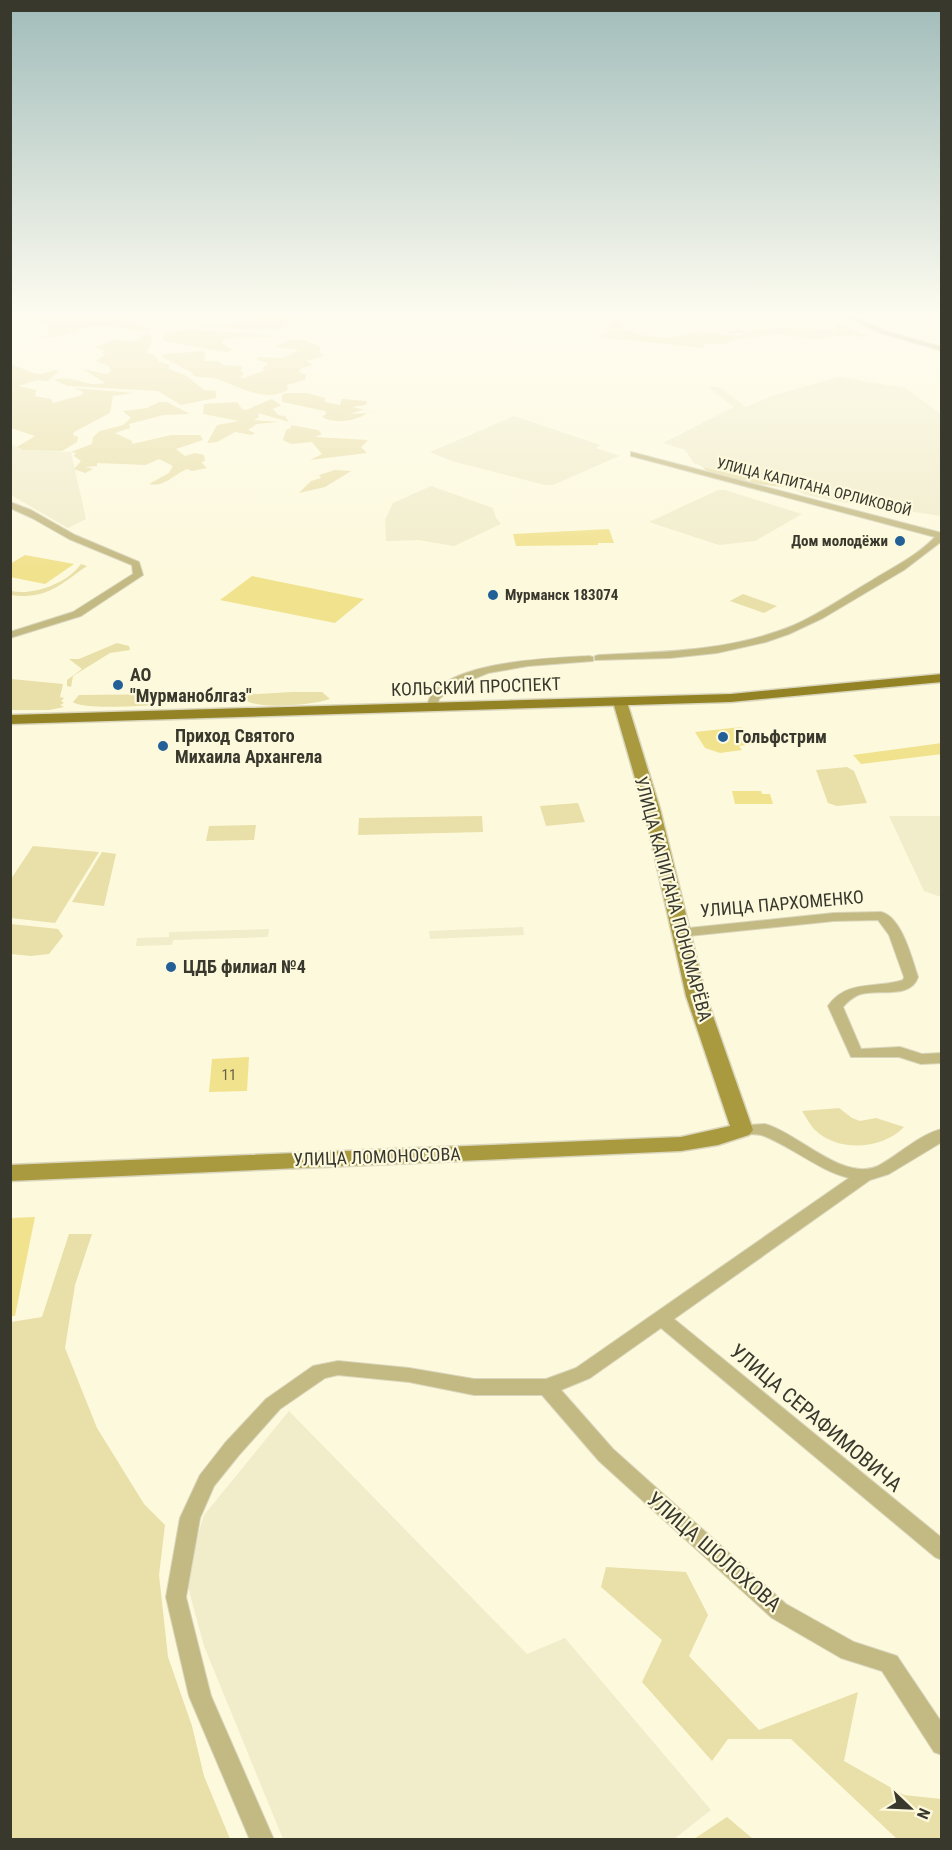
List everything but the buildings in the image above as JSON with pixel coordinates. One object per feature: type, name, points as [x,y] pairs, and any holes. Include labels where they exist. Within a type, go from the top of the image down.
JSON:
[{"type":"main road","name":"КОЛЬСКИЙ ПРОСПЕКТ","points":[[10,720],[620,702],[796,693],[942,678]]},
{"type":"street","name":"УЛИЦА КАПИТАНА ОРЛИКОВОЙ","points":[[433,707],[434,698],[441,689],[491,669],[518,664],[698,652],[752,642],[785,632],[822,615],[885,577],[934,545],[941,536],[834,505],[725,481],[633,454]]},
{"type":"street","points":[[10,505],[21,507],[46,519],[84,543],[136,564],[139,570],[138,575],[77,614],[10,635]]},
{"type":"street","name":"УЛИЦА КАПИТАНА ПОНОМАРЁВА","points":[[620,702],[652,809],[696,996],[742,1130]]},
{"type":"street","name":"УЛИЦА ПАРХОМЕНКО","points":[[680,933],[834,917],[881,916],[886,919],[898,945],[911,977],[909,983],[900,987],[853,990],[843,996],[835,1006],[856,1054],[900,1052],[921,1059],[942,1058]]},
{"type":"street","points":[[742,1130],[765,1129],[855,1177]]},
{"type":"street","name":"УЛИЦА ЛОМОНОСОВА","points":[[10,1173],[681,1144],[718,1138],[742,1130]]},
{"type":"street","points":[[262,1839],[200,1696],[176,1597],[190,1518],[207,1481],[232,1449],[273,1404],[320,1371],[338,1368],[409,1376],[474,1387],[548,1387],[583,1373],[662,1319],[855,1177],[883,1170],[942,1134]]},
{"type":"street","name":"УЛИЦА СЕРАФИМОВИЧА","points":[[662,1319],[942,1551]]},
{"type":"street","name":"УЛИЦА ШОЛОХОВА","points":[[548,1387],[606,1455],[779,1611],[849,1651],[889,1662],[942,1744]]},
{"type":"shaded area","points":[[11,397],[42,397],[51,399],[53,403],[74,397],[113,397],[110,413],[74,432],[73,435],[78,437],[77,442],[62,451],[23,450],[17,447],[35,436],[11,428]]},
{"type":"shaded area","points":[[168,397],[216,397],[216,398],[181,405]]},
{"type":"shaded area","points":[[282,397],[323,397],[325,398],[325,402],[340,405],[342,399],[367,401],[366,405],[352,407],[379,413],[363,410],[350,414],[367,413],[358,418],[334,421],[322,417],[326,414],[325,411],[282,402]]},
{"type":"shaded area","points":[[721,397],[733,397],[746,407],[769,397],[918,397],[941,414],[941,516],[889,508],[868,500],[846,503],[806,495],[781,483],[703,467],[694,463],[685,450],[663,443],[734,407]]},
{"type":"shaded area","points":[[272,399],[281,405],[273,409],[278,415],[285,416],[289,422],[258,413],[259,417],[254,420],[280,422],[257,424],[248,430],[255,433],[252,435],[235,432],[217,442],[207,443],[217,425],[239,421],[203,414],[204,404],[237,402],[242,409],[246,410]]},
{"type":"shaded area","points":[[159,402],[167,402],[190,414],[164,415],[129,424],[130,428],[115,433],[132,441],[132,444],[171,435],[200,435],[203,440],[176,449],[185,456],[195,453],[204,455],[205,461],[201,462],[207,468],[192,471],[187,469],[154,485],[149,484],[169,473],[173,466],[159,459],[146,465],[97,463],[97,466],[85,467],[93,469],[85,473],[74,469],[81,461],[74,456],[76,453],[71,452],[92,444],[93,437],[100,431],[123,425],[131,418],[123,411],[147,408]]},
{"type":"shaded area","points":[[514,416],[600,445],[596,448],[619,456],[553,485],[545,485],[452,461],[430,452]]},
{"type":"shaded area","points":[[291,425],[318,430],[322,434],[315,437],[368,440],[361,447],[367,453],[310,460],[322,454],[312,442],[291,444],[283,440],[286,430],[291,428]]},
{"type":"shaded area","points":[[10,444],[24,450],[71,452],[86,519],[68,528],[11,495]]},
{"type":"shaded area","points":[[703,467],[788,487],[727,478]]},
{"type":"shaded area","points":[[335,470],[351,471],[325,487],[299,493],[311,481],[321,478],[319,475]]},
{"type":"shaded area","points":[[431,486],[493,508],[501,524],[454,546],[418,540],[386,541],[385,520],[393,503]]},
{"type":"shaded area","points":[[718,490],[725,490],[802,514],[755,541],[719,545],[649,522]]},
{"type":"shaded area","points":[[81,564],[87,566],[60,585],[43,593],[11,595],[11,591],[29,592],[59,582],[68,577]]},
{"type":"shaded area","points":[[743,594],[777,606],[764,613],[730,601]]},
{"type":"shaded area","points":[[117,643],[129,646],[130,650],[110,653],[73,676],[71,687],[67,686],[67,680],[82,669],[69,659],[79,659]]},
{"type":"shaded area","points":[[11,679],[63,684],[60,697],[64,698],[61,701],[64,703],[60,705],[64,707],[49,710],[11,710]]},
{"type":"shaded area","points":[[322,692],[330,699],[282,706],[255,704],[239,695]]},
{"type":"shaded area","points":[[79,695],[189,695],[189,698],[184,702],[161,705],[92,706],[73,702]]},
{"type":"shaded area","points":[[847,767],[854,771],[867,803],[837,806],[828,803],[816,770]]},
{"type":"shaded area","points":[[578,803],[585,822],[546,826],[540,806]]},
{"type":"shaded area","points":[[482,816],[483,832],[358,835],[359,818]]},
{"type":"shaded area","points":[[889,816],[941,816],[941,897],[924,891]]},
{"type":"shaded area","points":[[256,825],[254,840],[206,841],[209,826]]},
{"type":"shaded area","points":[[33,846],[99,852],[55,923],[11,918],[11,879]]},
{"type":"shaded area","points":[[102,852],[116,854],[104,906],[72,902]]},
{"type":"shaded area","points":[[11,924],[58,929],[63,936],[49,954],[31,956],[11,954]]},
{"type":"shaded area","points":[[523,927],[524,935],[430,939],[429,931]]},
{"type":"shaded area","points":[[269,929],[268,937],[173,940],[172,945],[136,946],[137,938],[169,937],[169,932]]},
{"type":"shaded area","points":[[839,1108],[860,1121],[876,1118],[904,1127],[885,1140],[873,1144],[848,1145],[825,1137],[813,1128],[802,1111]]},
{"type":"shaded area","points":[[69,1234],[92,1234],[75,1285],[65,1348],[97,1428],[144,1504],[165,1525],[159,1575],[168,1657],[192,1726],[204,1776],[230,1839],[11,1839],[11,1322],[42,1317]]},
{"type":"shaded area","points":[[289,1411],[527,1654],[565,1638],[711,1810],[674,1839],[283,1839],[204,1646],[185,1576],[204,1515]]},
{"type":"shaded area","points":[[606,1567],[686,1572],[708,1615],[689,1656],[759,1730],[858,1692],[844,1761],[904,1795],[941,1799],[941,1839],[897,1839],[791,1739],[728,1739],[712,1761],[642,1682],[662,1640],[601,1587]]},
{"type":"shaded area","points":[[727,1817],[753,1839],[694,1839]]},
{"type":"place","name":"Дом молодёжи","points":[[900,541]]},
{"type":"place","name":"Мурманск 183074","points":[[493,595]]},
{"type":"place","name":"AO \"Мурманоблгаз\"","points":[[118,685]]},
{"type":"place","name":"Гольфстрим","points":[[723,737]]},
{"type":"place","name":"Приход Святого Михаила Архангела","points":[[163,746]]},
{"type":"place","name":"ЦДБ филиал №4","points":[[171,967]]}]
